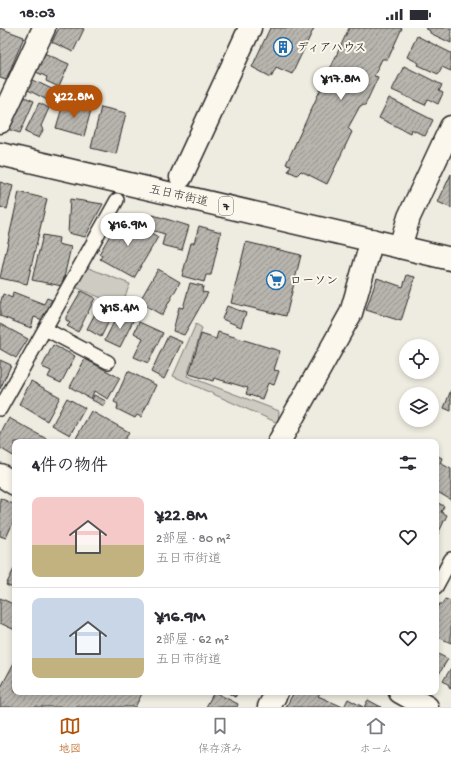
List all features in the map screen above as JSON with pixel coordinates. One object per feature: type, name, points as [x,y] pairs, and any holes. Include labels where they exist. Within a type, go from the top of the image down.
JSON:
[{"type":"street","points":[[0,122],[44,28]]},
{"type":"street","points":[[181,177],[250,28]]},
{"type":"street","points":[[400,246],[409,217],[451,127]]},
{"type":"street","name":"五日市街道","points":[[0,154],[451,259]]},
{"type":"street","points":[[281,439],[351,313],[372,240]]},
{"type":"street","points":[[0,476],[12,482]]},
{"type":"street","points":[[269,707],[275,695]]},
{"type":"street","points":[[405,695],[427,707]]},
{"type":"lane","points":[[0,409],[117,200]]},
{"type":"lane","points":[[45,328],[108,362]]},
{"type":"lane","points":[[439,581],[451,559]]},
{"type":"shaded area","points":[[86,267],[130,284],[121,306],[75,287]]},
{"type":"shaded area","points":[[196,324],[202,328],[187,376],[279,411],[278,423],[173,376]]},
{"type":"building","points":[[0,28],[24,37],[6,80],[0,78]]},
{"type":"building","points":[[59,28],[84,29],[73,52],[52,42]]},
{"type":"building","name":"ディアハウス","points":[[270,28],[314,28],[292,74],[276,67],[271,77],[252,67]]},
{"type":"building","points":[[349,28],[402,28],[388,59],[382,59],[374,76],[378,77],[365,105],[360,106],[348,128],[352,132],[327,184],[301,171],[297,175],[288,171],[291,165],[286,164]]},
{"type":"building","points":[[425,28],[451,28],[451,43],[430,33],[430,31]]},
{"type":"building","points":[[417,36],[451,53],[451,71],[442,67],[438,74],[418,65],[419,63],[407,57]]},
{"type":"building","points":[[44,53],[69,64],[59,87],[46,81],[47,77],[36,72]]},
{"type":"building","points":[[404,66],[442,85],[439,91],[443,93],[438,104],[428,99],[425,105],[392,90]]},
{"type":"building","points":[[31,79],[58,92],[53,103],[26,89]]},
{"type":"building","points":[[22,96],[34,101],[20,133],[7,129]]},
{"type":"building","points":[[389,98],[433,120],[425,136],[411,129],[410,133],[379,118]]},
{"type":"building","points":[[64,101],[91,110],[84,136],[56,128]]},
{"type":"building","points":[[39,103],[49,108],[41,126],[43,130],[39,138],[25,132]]},
{"type":"building","points":[[101,107],[126,113],[116,154],[91,148]]},
{"type":"building","points":[[451,174],[451,208],[438,202]]},
{"type":"building","points":[[0,182],[13,186],[7,209],[0,207]]},
{"type":"building","points":[[19,192],[47,199],[27,284],[0,278]]},
{"type":"building","points":[[70,199],[103,204],[85,237],[68,233]]},
{"type":"building","points":[[153,215],[189,226],[182,250],[162,245],[165,234],[151,230],[148,226],[144,225],[145,217],[150,218]]},
{"type":"building","points":[[126,218],[158,237],[134,278],[100,259],[102,256],[99,254],[119,220],[123,223]]},
{"type":"building","points":[[199,226],[221,232],[211,275],[206,275],[204,282],[182,276],[191,243],[194,243]]},
{"type":"building","points":[[43,235],[59,238],[58,244],[71,247],[62,286],[32,280]]},
{"type":"building","points":[[246,242],[301,255],[286,316],[231,303]]},
{"type":"building","points":[[158,269],[180,282],[162,315],[139,302]]},
{"type":"building","points":[[407,275],[415,277],[401,321],[366,310],[377,278],[403,287]]},
{"type":"building","points":[[190,283],[203,286],[202,292],[208,293],[184,335],[173,331],[179,307],[183,308]]},
{"type":"building","points":[[81,291],[95,298],[78,332],[67,326],[70,323],[66,320],[66,317]]},
{"type":"building","points":[[13,292],[44,304],[47,298],[52,300],[43,320],[34,317],[31,328],[0,316],[0,304],[3,294],[12,298]]},
{"type":"building","points":[[101,302],[115,309],[101,337],[87,329]]},
{"type":"building","points":[[227,306],[246,313],[241,327],[222,319]]},
{"type":"building","points":[[119,312],[134,319],[120,347],[105,340]]},
{"type":"building","points":[[139,322],[163,333],[148,363],[134,357],[143,338],[134,333]]},
{"type":"building","points":[[0,324],[28,339],[16,358],[0,349]]},
{"type":"building","points":[[218,332],[280,351],[274,370],[279,371],[274,385],[268,383],[262,399],[246,394],[248,388],[214,378],[213,381],[189,374],[201,334],[216,339]]},
{"type":"building","points":[[168,336],[182,342],[164,379],[151,372]]},
{"type":"building","points":[[53,345],[75,356],[61,383],[48,377],[51,371],[42,367]]},
{"type":"building","points":[[85,359],[120,378],[108,399],[94,391],[91,399],[70,387]]},
{"type":"building","points":[[0,360],[11,365],[0,389]]},
{"type":"building","points":[[128,371],[156,385],[141,417],[137,415],[135,418],[117,409],[118,404],[114,402]]},
{"type":"building","points":[[31,381],[60,397],[47,421],[19,404]]},
{"type":"building","points":[[451,390],[451,411],[444,408]]},
{"type":"building","points":[[94,395],[106,401],[104,406],[92,400]]},
{"type":"building","points":[[67,398],[85,408],[70,435],[52,425]]},
{"type":"building","points":[[91,411],[129,432],[126,439],[76,439]]},
{"type":"building","points":[[9,418],[47,439],[12,439],[12,455],[0,448],[0,435]]},
{"type":"building","points":[[439,456],[442,458],[440,463],[451,469],[451,500],[439,493]]},
{"type":"building","points":[[0,498],[12,504],[12,525],[6,538],[0,536]]},
{"type":"building","points":[[439,504],[444,506],[441,512],[447,515],[439,532]]},
{"type":"building","points":[[12,573],[12,588],[6,585]]},
{"type":"building","points":[[0,598],[12,604],[12,629],[0,623]]},
{"type":"building","points":[[445,599],[451,601],[451,643],[439,637],[439,604],[442,604]]},
{"type":"building","points":[[439,654],[448,659],[439,674]]},
{"type":"building","points":[[12,667],[12,695],[141,695],[135,707],[0,707],[0,689]]},
{"type":"building","points":[[451,668],[451,689],[449,688],[449,685],[443,681]]},
{"type":"building","points":[[212,695],[220,695],[238,704],[237,707],[206,707]]},
{"type":"building","points":[[292,695],[319,695],[318,696],[343,707],[286,707]]},
{"type":"building","points":[[348,699],[363,707],[344,707]]},
{"type":"building","points":[[368,700],[381,707],[364,707]]},
{"type":"place","name":"ディアハウス","points":[[283,47]]},
{"type":"place","name":"ローソン","points":[[276,280]]}]
